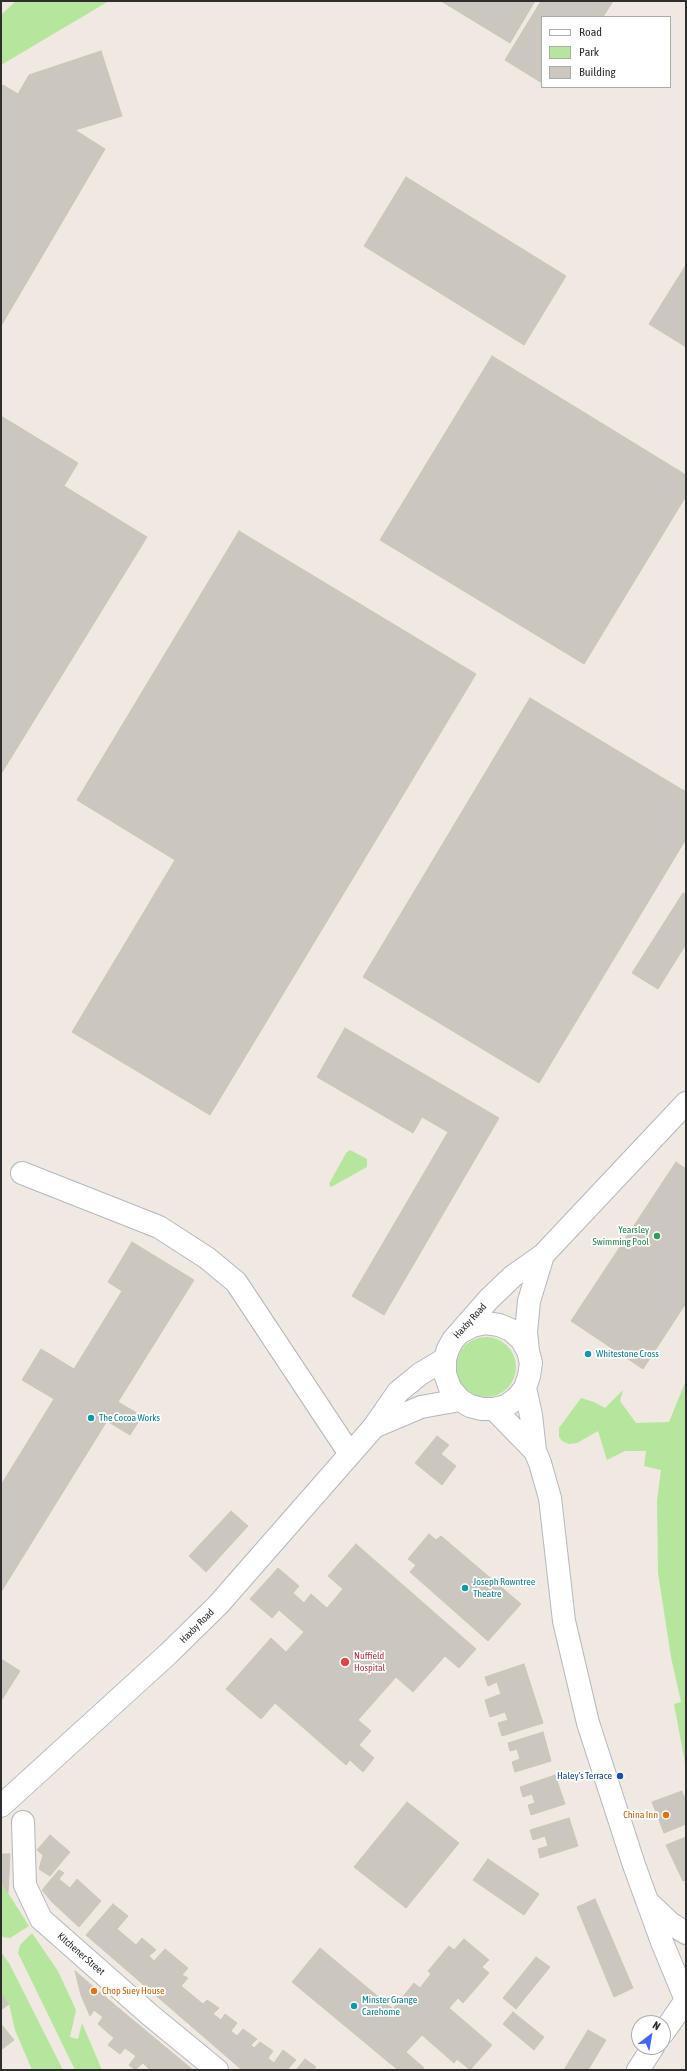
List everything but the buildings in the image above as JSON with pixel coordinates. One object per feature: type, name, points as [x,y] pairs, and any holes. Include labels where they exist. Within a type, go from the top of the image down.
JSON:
[{"type":"street","name":"Haxby Road","points":[[1,1806],[168,1654],[218,1606],[373,1428],[398,1392],[420,1374],[445,1359],[453,1340],[460,1332],[513,1276],[542,1255],[686,1103]]},
{"type":"street","points":[[22,1173],[159,1227],[207,1258],[236,1282],[350,1454]]},
{"type":"street","name":"Haxby Road","points":[[528,1351],[526,1332],[529,1301],[542,1255]]},
{"type":"street","points":[[445,1359],[445,1374],[450,1388],[460,1400],[470,1406],[482,1409],[494,1409],[506,1406],[517,1398],[525,1388],[531,1363],[528,1351],[521,1339],[511,1330],[499,1325],[485,1323],[472,1326],[460,1332]]},
{"type":"street","points":[[525,1388],[531,1415],[535,1451],[550,1498],[564,1620],[582,1702],[606,1779],[648,1902],[686,2000],[671,2022]]},
{"type":"street","name":"Haxby Road","points":[[373,1428],[421,1407],[460,1400]]},
{"type":"street","points":[[494,1409],[535,1451]]},
{"type":"street","name":"Kitchener Street","points":[[24,1822],[24,1885],[41,1919],[150,2015],[217,2070]]},
{"type":"street","points":[[648,1902],[670,1923],[686,1933]]},
{"type":"street","points":[[638,2070],[648,2055]]},
{"type":"green space","points":[[16,1],[109,1],[1,65],[1,15]]},
{"type":"green space","points":[[350,1150],[367,1159],[367,1167],[331,1187],[329,1184],[346,1153]]},
{"type":"green space","points":[[480,1337],[492,1337],[503,1342],[511,1350],[516,1361],[514,1379],[503,1392],[492,1397],[480,1397],[469,1392],[461,1384],[456,1373],[456,1361],[461,1350],[469,1342]]},
{"type":"green space","points":[[686,1380],[686,1768],[674,1704],[681,1702],[671,1657],[658,1573],[657,1501],[661,1470],[644,1466],[646,1451],[625,1451],[607,1460],[598,1431],[577,1443],[569,1444],[562,1441],[559,1437],[559,1428],[581,1398],[594,1402],[605,1408],[623,1390],[620,1401],[636,1423],[669,1422]]},
{"type":"green space","points":[[1,1882],[29,1926],[10,1938],[3,1937],[1,1933]]},
{"type":"green space","points":[[32,1933],[58,1971],[76,2010],[70,2037],[78,2039],[82,2023],[102,2070],[75,2070],[18,1953],[20,1945]]},
{"type":"green space","points":[[1,1952],[9,1963],[63,2070],[32,2070],[15,2030],[9,2004],[1,1994]]},
{"type":"place","name":"Yearsley Swimming Pool","points":[[657,1236]]},
{"type":"place","name":"Whitestone Cross","points":[[588,1354]]},
{"type":"place","name":"The Cocoa Works","points":[[91,1418]]},
{"type":"place","name":"Joseph Rowntree Theatre","points":[[465,1588]]},
{"type":"place","name":"Nuffield Hospital","points":[[345,1662]]},
{"type":"place","name":"Haley's Terrace","points":[[620,1776]]},
{"type":"place","name":"China Inn","points":[[666,1815]]},
{"type":"place","name":"Chop Suey House","points":[[94,1991]]},
{"type":"place","name":"Minster Grange Carehome","points":[[354,2006]]}]
